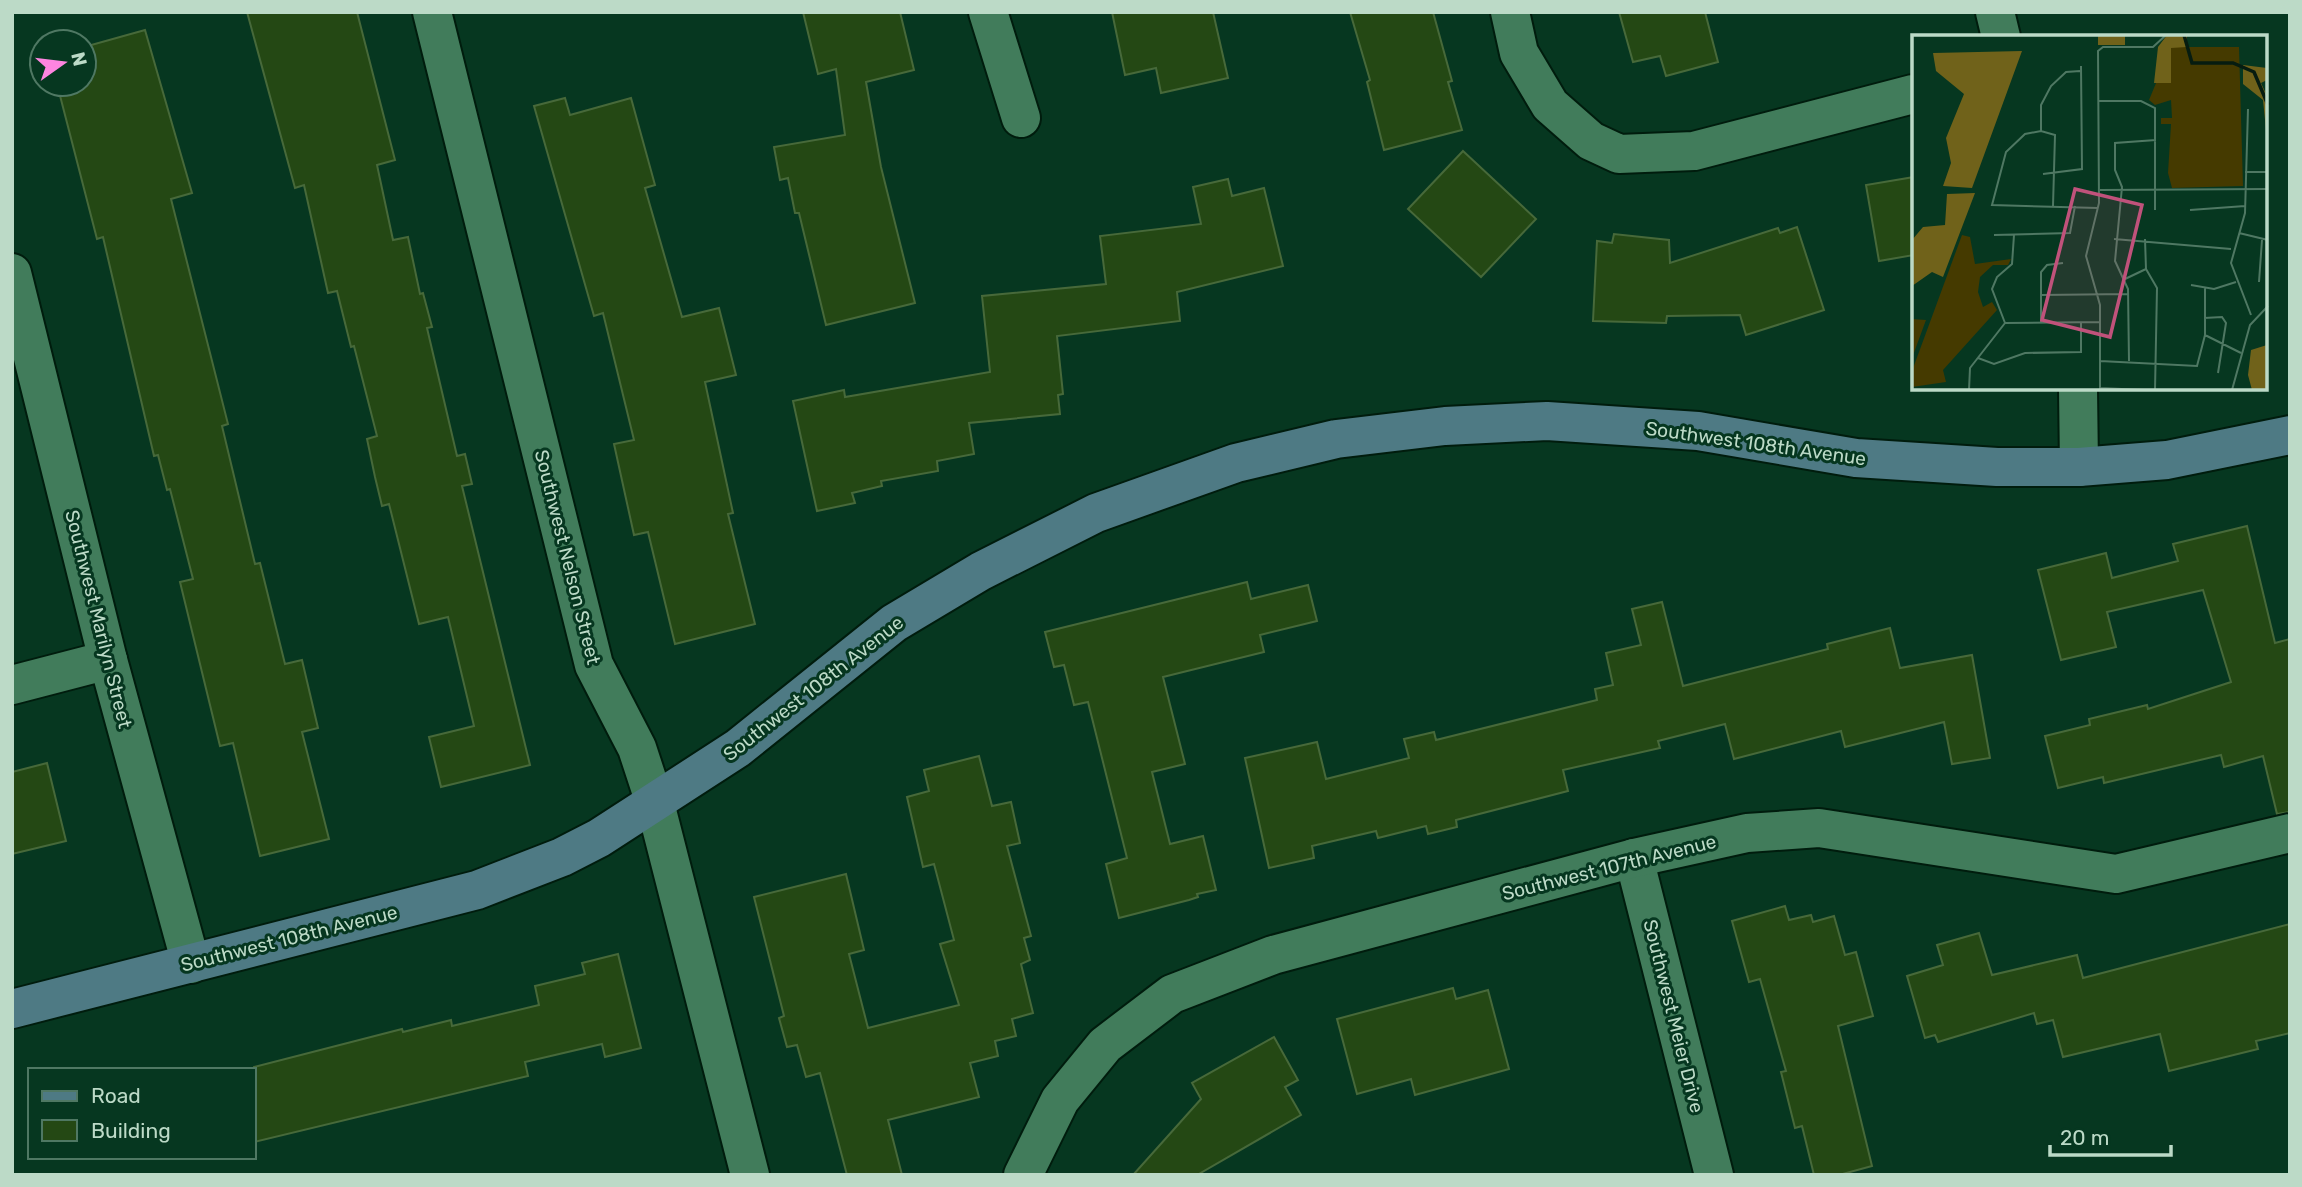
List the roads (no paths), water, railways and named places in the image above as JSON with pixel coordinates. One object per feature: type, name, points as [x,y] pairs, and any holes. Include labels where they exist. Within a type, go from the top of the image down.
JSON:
[{"type":"street","name":"Southwest Nelson Street","points":[[432,12],[594,665],[637,748],[655,803],[750,1175]]},
{"type":"street","points":[[988,12],[1021,118]]},
{"type":"street","points":[[1510,12],[1519,53],[1550,105],[1591,141],[1619,154],[1694,151],[1912,94]]},
{"type":"street","points":[[1995,12],[2001,35]]},
{"type":"street","name":"Southwest Marilyn Street","points":[[12,273],[108,660],[191,964]]},
{"type":"street","points":[[2078,390],[2079,467]]},
{"type":"street","name":"Southwest 108th Avenue","points":[[12,1009],[477,890],[562,857],[655,803],[738,748],[894,624],[1023,548],[1152,491],[1236,463],[1336,439],[1445,426],[1547,421],[1698,431],[1856,458],[1927,464],[2079,467],[2167,460],[2290,435]]},
{"type":"street","points":[[12,685],[108,660]]},
{"type":"street","name":"Southwest 107th Avenue","points":[[1023,1175],[1060,1100],[1105,1045],[1172,994],[1273,955],[1634,858],[1747,833],[1819,828],[2116,874],[2290,833]]},
{"type":"street","name":"Southwest Meier Drive","points":[[1634,858],[1714,1175]]}]
